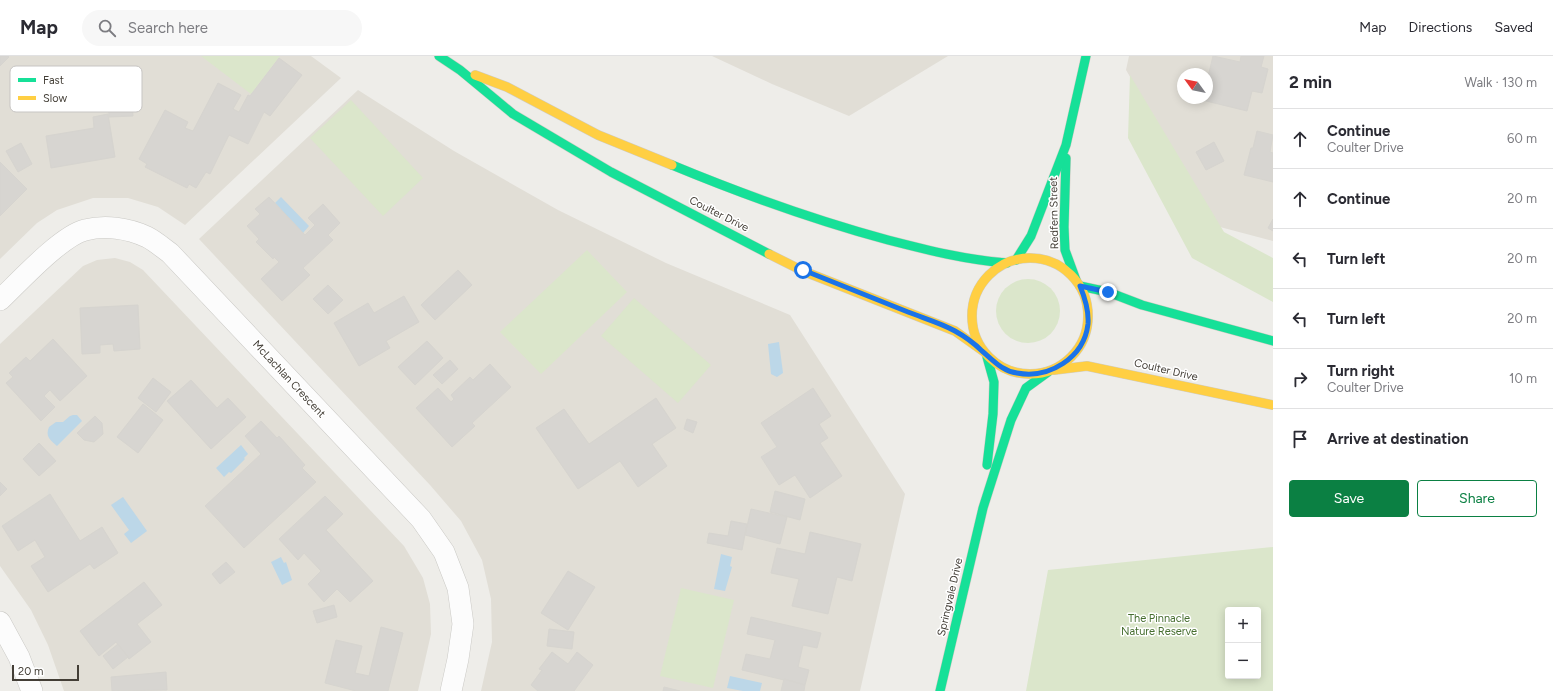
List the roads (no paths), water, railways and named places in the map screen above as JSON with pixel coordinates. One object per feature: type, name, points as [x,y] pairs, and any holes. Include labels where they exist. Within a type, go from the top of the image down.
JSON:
[{"type":"main road","name":"Coulter Drive","points":[[439,56],[460,70],[512,114],[611,172],[803,270],[955,331],[985,354]]},
{"type":"main road","name":"Redfern Street","points":[[1011,261],[1030,236],[1066,145],[1086,56]]},
{"type":"main road","name":"Coulter Drive","points":[[460,70],[507,87],[598,135],[740,193],[840,227],[941,254],[980,261],[1011,261]]},
{"type":"main road","name":"Redfern Street","points":[[1066,145],[1064,227],[1065,250],[1078,283]]},
{"type":"main road","points":[[1032,258],[1048,261],[1063,269],[1078,283],[1087,304],[1088,324],[1082,343],[1069,360],[1050,371],[1032,375],[1016,373],[1000,367],[985,354],[974,332],[972,311],[977,291],[990,274],[1011,261],[1032,258]]},
{"type":"main road","points":[[1078,283],[1108,292],[1142,305],[1273,341]]},
{"type":"main road","name":"Springvale Drive","points":[[983,508],[993,414],[994,382],[985,354]]},
{"type":"main road","name":"Coulter Drive","points":[[1050,371],[1087,366],[1125,372],[1273,405]]},
{"type":"main road","name":"Springvale Drive","points":[[940,691],[983,508],[1012,420],[1026,388],[1050,371]]},
{"type":"street","name":"McLachlan Crescent","points":[[0,300],[63,241],[84,230],[108,227],[122,228],[147,237],[170,253],[421,519],[444,552],[458,588],[463,624],[458,659],[451,691]]},
{"type":"street","points":[[0,622],[19,657],[32,691]]},
{"type":"water","points":[[281,197],[309,226],[303,233],[275,203]]},
{"type":"water","points":[[779,342],[783,373],[777,377],[771,374],[768,344]]},
{"type":"water","points":[[73,415],[77,415],[82,421],[57,446],[50,440],[48,435],[49,427],[56,422],[63,422]]},
{"type":"water","points":[[241,445],[248,454],[231,473],[229,472],[224,477],[216,468]]},
{"type":"water","points":[[123,497],[147,531],[131,543],[124,534],[129,530],[111,505]]},
{"type":"water","points":[[721,554],[732,557],[730,566],[732,567],[725,591],[714,589]]},
{"type":"water","points":[[281,557],[284,563],[286,562],[292,580],[282,585],[271,562]]},
{"type":"water","points":[[730,676],[762,683],[760,691],[743,691],[727,688]]},
{"type":"park label","name":"The Pinnacle Nature Reserve","points":[[1159,624]]}]
